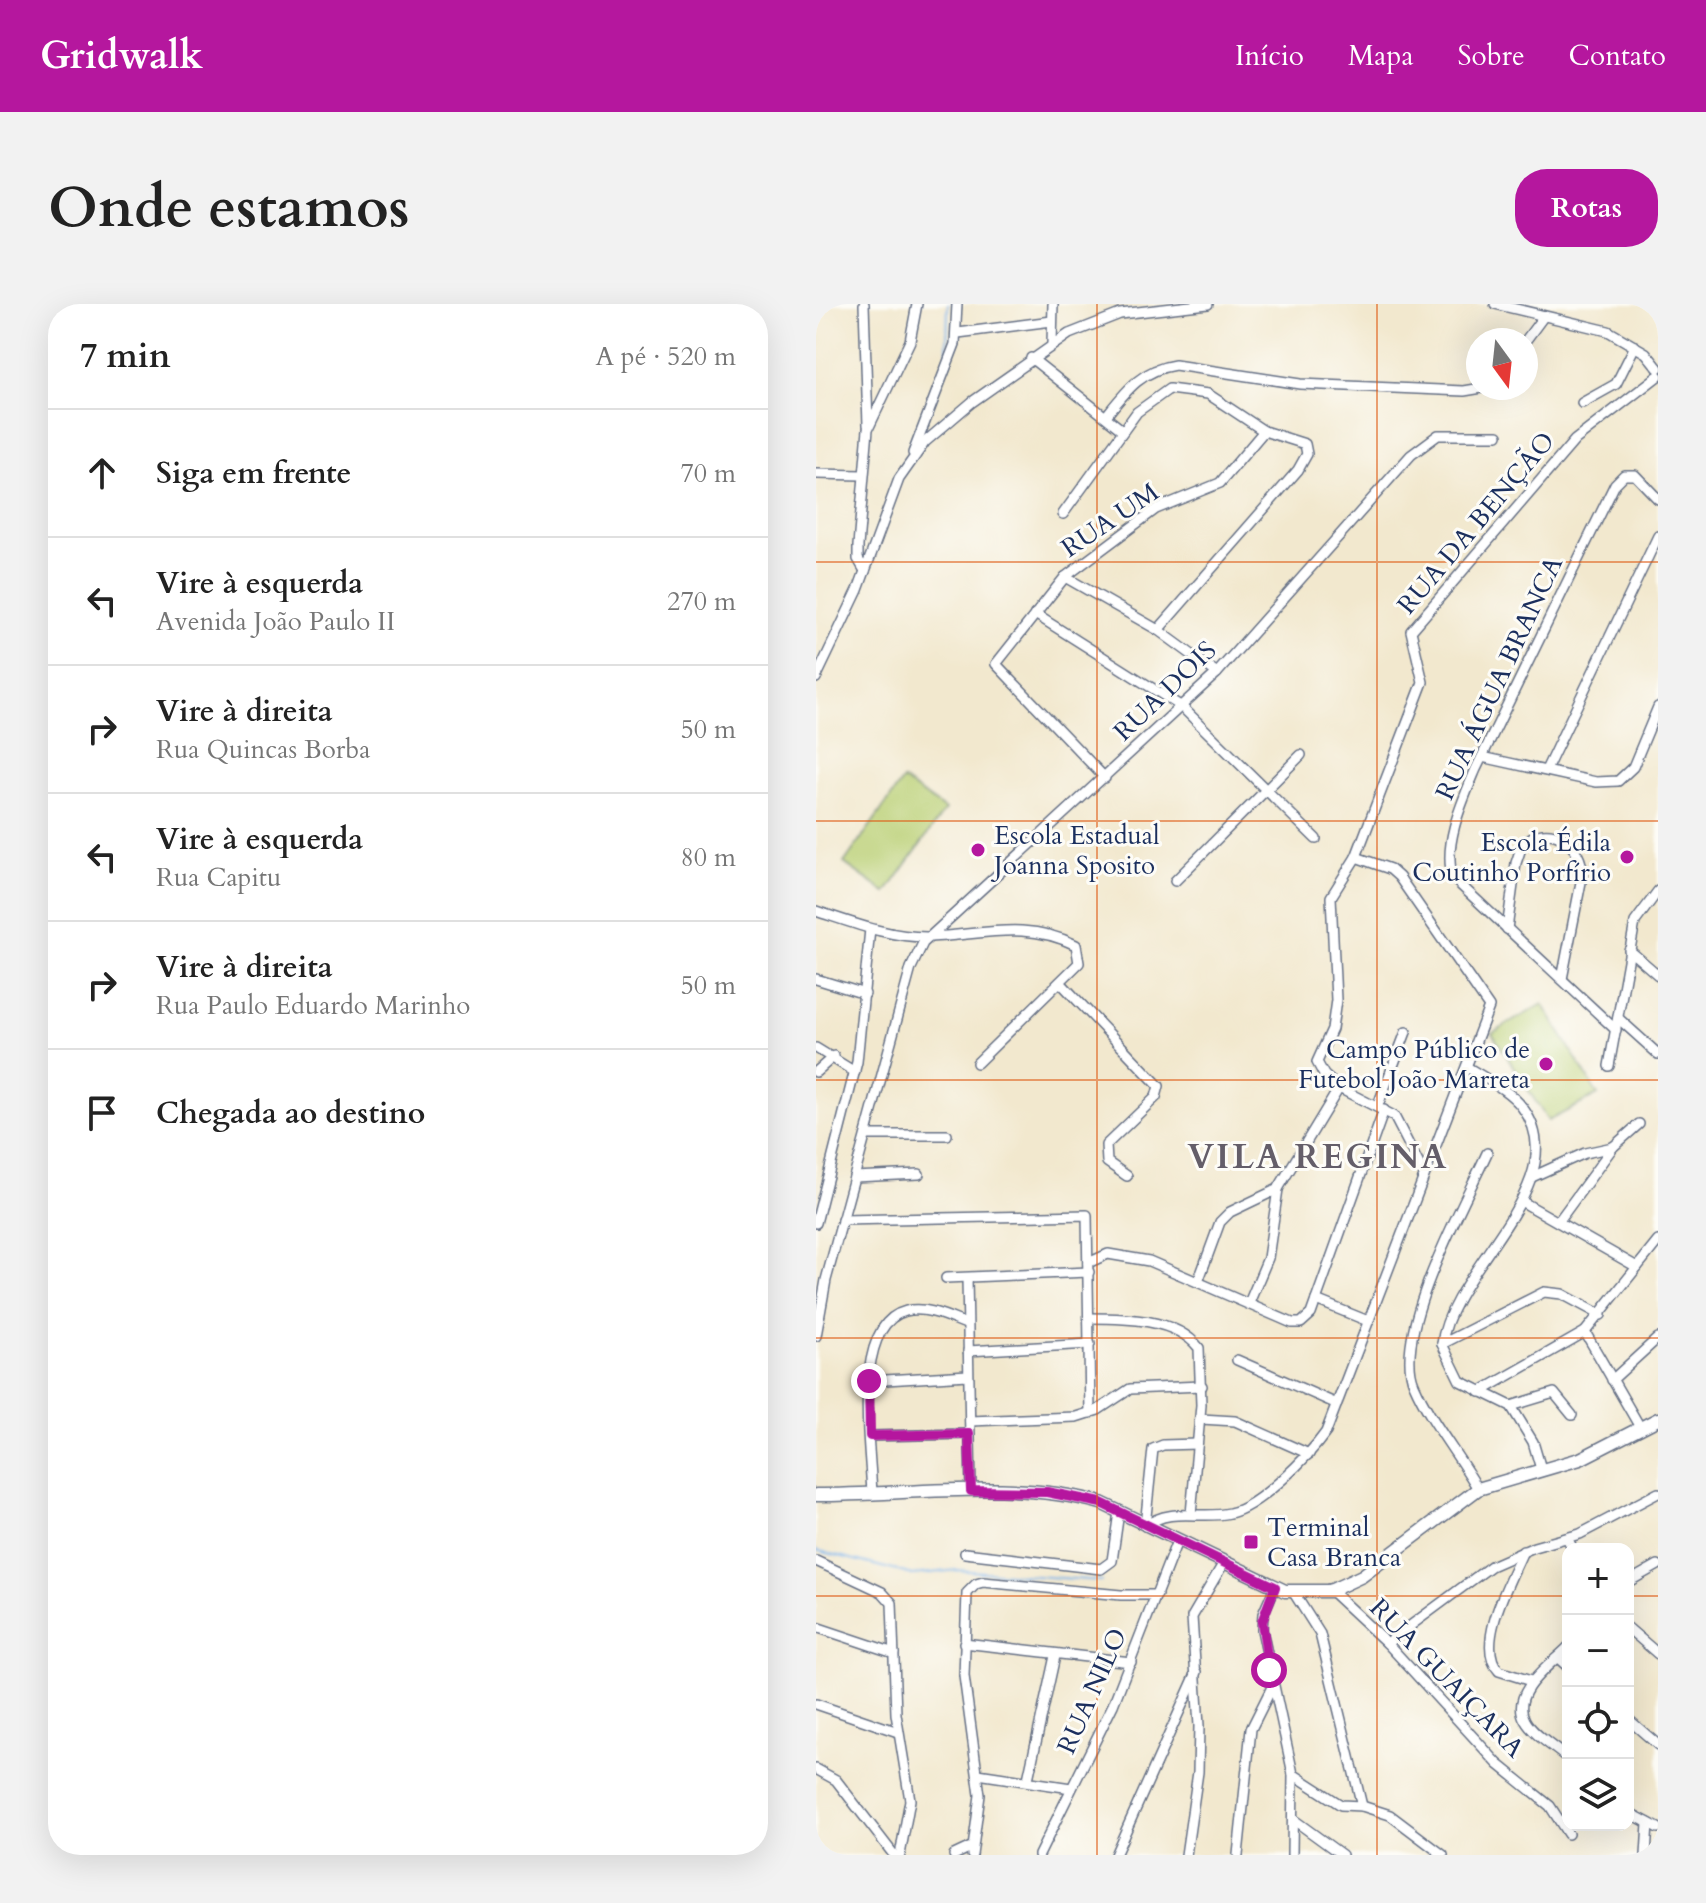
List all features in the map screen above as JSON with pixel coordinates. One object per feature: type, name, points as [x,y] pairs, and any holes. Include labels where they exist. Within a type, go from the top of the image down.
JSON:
[{"type":"main road","points":[[816,1495],[971,1491],[1073,1495],[1119,1512],[1223,1564],[1294,1593],[1329,1588],[1362,1576],[1478,1489],[1580,1459],[1658,1419]]},
{"type":"main road","points":[[1275,1587],[1329,1588]]},
{"type":"street","points":[[864,304],[868,429],[858,555],[865,571]]},
{"type":"street","points":[[868,429],[910,341],[917,304]]},
{"type":"street","points":[[816,678],[865,571],[880,526],[951,359],[958,333],[957,304]]},
{"type":"street","points":[[1052,344],[1053,304]]},
{"type":"street","points":[[907,463],[946,423],[1052,344],[1120,314],[1208,304]]},
{"type":"street","points":[[1495,304],[1528,307],[1543,317],[1608,331],[1635,346],[1654,362]]},
{"type":"street","points":[[1535,328],[1543,317]]},
{"type":"street","points":[[958,333],[1052,321]]},
{"type":"street","points":[[1582,403],[1616,384],[1635,346]]},
{"type":"street","points":[[1031,358],[1122,430]]},
{"type":"street","points":[[1106,416],[1142,376],[1156,368],[1175,365],[1300,384],[1466,391]]},
{"type":"street","name":"RUA DA BENÇÃO","points":[[1339,1088],[1324,1075],[1317,1062],[1332,1029],[1336,1000],[1331,897],[1356,857],[1423,682],[1421,663],[1411,641],[1415,624],[1575,440],[1658,376]]},
{"type":"street","points":[[1063,514],[1122,430],[1151,399],[1169,389],[1183,388],[1225,403],[1264,431],[1305,444],[1307,454],[1304,461],[1158,630]]},
{"type":"street","name":"RUA UM","points":[[1105,778],[996,664],[1065,577],[1156,509],[1220,483],[1264,431]]},
{"type":"street","name":"RUA DOIS","points":[[816,1336],[842,1220],[911,968],[929,937],[1217,673],[1411,455],[1438,435],[1498,435]]},
{"type":"street","points":[[816,474],[862,475]]},
{"type":"street","name":"RUA ÁGUA BRANCA","points":[[1616,1030],[1451,873],[1456,826],[1482,757],[1619,478],[1629,474],[1640,477],[1658,499]]},
{"type":"street","points":[[1547,768],[1658,536]]},
{"type":"street","points":[[1065,577],[1158,630],[1217,673]]},
{"type":"street","points":[[1035,614],[1182,707],[1316,839]]},
{"type":"street","points":[[1482,757],[1547,768],[1596,782],[1618,781],[1633,767],[1658,707]]},
{"type":"street","points":[[1175,881],[1301,755]]},
{"type":"street","points":[[1507,929],[1516,863],[1522,845],[1543,834],[1560,837],[1573,846],[1582,859],[1582,877],[1562,979]]},
{"type":"street","points":[[1145,1526],[1165,1514],[1225,1514],[1243,1508],[1309,1454],[1326,1432],[1423,1172],[1489,1007],[1399,877],[1390,869],[1356,857]]},
{"type":"street","points":[[1609,1066],[1635,922],[1658,893]]},
{"type":"street","points":[[816,911],[870,929],[929,937],[1006,928],[1066,940],[1076,945],[1080,954],[1079,963],[977,1063]]},
{"type":"street","points":[[816,1223],[855,1072],[870,929]]},
{"type":"street","points":[[1629,950],[1658,975]]},
{"type":"street","points":[[816,979],[865,994]]},
{"type":"street","points":[[1060,982],[1159,1086],[1156,1097],[1106,1145],[1107,1162],[1127,1176]]},
{"type":"street","points":[[1618,1018],[1658,1054]]},
{"type":"street","points":[[946,1278],[1088,1268],[1108,1254],[1125,1255],[1149,1261],[1297,1324],[1309,1317],[1316,1300],[1406,1032]]},
{"type":"street","points":[[816,1048],[834,1056],[855,1072]]},
{"type":"street","points":[[816,1072],[834,1056]]},
{"type":"street","points":[[1467,1067],[1514,1099],[1528,1117],[1537,1153],[1532,1177],[1521,1201],[1447,1315],[1442,1344],[1456,1377],[1511,1406],[1533,1442],[1541,1469]]},
{"type":"street","points":[[1249,1303],[1268,1258],[1278,1189],[1339,1088],[1381,1107],[1402,1128],[1423,1172]]},
{"type":"street","points":[[1558,1222],[1613,1147],[1639,1124]]},
{"type":"street","points":[[866,1135],[947,1135]]},
{"type":"street","points":[[1532,1177],[1585,1153],[1613,1147]]},
{"type":"street","points":[[1478,1489],[1413,1382],[1408,1360],[1411,1335],[1425,1290],[1487,1153]]},
{"type":"street","points":[[854,1177],[919,1174]]},
{"type":"street","points":[[816,1185],[826,1177]]},
{"type":"street","points":[[1198,1282],[1220,1222],[1230,1212],[1278,1189]]},
{"type":"street","points":[[1521,1201],[1637,1267]]},
{"type":"street","points":[[842,1220],[1087,1215],[1090,1413]]},
{"type":"street","points":[[1480,1392],[1585,1332],[1658,1241]]},
{"type":"street","points":[[967,1278],[971,1491]]},
{"type":"street","points":[[1442,1344],[1508,1308],[1550,1291],[1601,1315]]},
{"type":"street","points":[[1316,1300],[1368,1321]]},
{"type":"street","points":[[872,1495],[869,1381],[873,1344],[880,1330],[897,1315],[926,1311],[966,1324]]},
{"type":"street","points":[[1090,1318],[1140,1320],[1191,1339],[1201,1354],[1201,1419],[1191,1514]]},
{"type":"street","points":[[1585,1332],[1641,1429]]},
{"type":"street","points":[[1612,1380],[1658,1338]]},
{"type":"street","points":[[968,1351],[1090,1344]]},
{"type":"street","points":[[1237,1360],[1337,1404]]},
{"type":"street","points":[[869,1381],[968,1375]]},
{"type":"street","points":[[970,1421],[1064,1418],[1090,1413],[1130,1389],[1202,1386]]},
{"type":"street","points":[[1511,1406],[1554,1393],[1572,1415]]},
{"type":"street","points":[[1201,1419],[1235,1421],[1309,1454]]},
{"type":"street","points":[[870,1436],[969,1434]]},
{"type":"street","points":[[1145,1526],[1153,1449],[1163,1445],[1197,1444]]},
{"type":"street","points":[[1387,1643],[1491,1566],[1523,1551],[1567,1538],[1658,1493]]},
{"type":"street","points":[[965,1553],[1101,1569],[1112,1561],[1119,1512]]},
{"type":"street","points":[[1567,1538],[1570,1543]]},
{"type":"street","name":"RUA NILO","points":[[1039,1855],[1131,1662],[1177,1541]]},
{"type":"street","points":[[1523,1551],[1492,1630],[1490,1655],[1499,1671],[1531,1681]]},
{"type":"street","points":[[816,1561],[882,1592],[892,1603],[898,1732],[910,1800],[900,1855]]},
{"type":"street","points":[[1186,1855],[1198,1772],[1198,1669],[1192,1617],[1223,1564]]},
{"type":"street","points":[[1634,1579],[1658,1565]]},
{"type":"street","points":[[1491,1566],[1511,1579]]},
{"type":"street","points":[[954,1855],[972,1851],[979,1813],[978,1774],[967,1710],[964,1643],[965,1599],[976,1584],[1157,1595]]},
{"type":"street","points":[[1275,1587],[1262,1622],[1293,1774],[1292,1855]]},
{"type":"street","name":"RUA GUAIÇARA","points":[[1329,1588],[1387,1643],[1498,1764],[1550,1806],[1568,1834]]},
{"type":"street","points":[[1294,1593],[1320,1634],[1362,1806]]},
{"type":"street","points":[[816,1627],[894,1653]]},
{"type":"street","points":[[1634,1633],[1658,1654]]},
{"type":"street","points":[[964,1643],[1055,1656],[1131,1662]]},
{"type":"street","points":[[1562,1654],[1531,1681],[1523,1708],[1525,1720],[1562,1754]]},
{"type":"street","points":[[1028,1779],[1055,1656]]},
{"type":"street","points":[[1558,1658],[1562,1662]]},
{"type":"street","points":[[1115,1855],[1198,1669]]},
{"type":"street","points":[[1238,1855],[1251,1729],[1273,1685]]},
{"type":"street","points":[[816,1704],[898,1732]]},
{"type":"street","points":[[1634,1724],[1658,1745]]},
{"type":"street","points":[[816,1769],[836,1780],[894,1855]]},
{"type":"street","points":[[978,1774],[1028,1779],[1071,1788]]},
{"type":"street","points":[[1293,1774],[1341,1805],[1362,1806],[1407,1826],[1441,1854]]},
{"type":"street","points":[[1634,1815],[1653,1825],[1646,1855]]},
{"type":"street","points":[[1294,1820],[1342,1855]]},
{"type":"green space","points":[[903,780],[945,810],[886,893],[844,863]]},
{"type":"green space","name":"Campo Público de Futebol João Marreta","points":[[1543,1004],[1598,1095],[1548,1121],[1492,1033]]},
{"type":"waterway","points":[[947,351],[948,304]]},
{"type":"waterway","points":[[816,1550],[913,1575],[957,1570],[1101,1581]]},
{"type":"place","name":"Escola Estadual Joanna Sposito","points":[[978,850]]},
{"type":"place","name":"Escola Édila Coutinho Porfírio","points":[[1627,857]]},
{"type":"place","name":"Campo Público de Futebol João Marreta","points":[[1546,1064]]},
{"type":"place","name":"Terminal Casa Branca","points":[[1251,1542]]},
{"type":"district","name":"VILA REGINA","points":[[1318,1157]]},
{"type":"route","points":[[869,1381],[870,1436],[969,1434],[971,1491],[1047,1492],[1101,1503],[1275,1587],[1262,1622],[1269,1670]]}]
